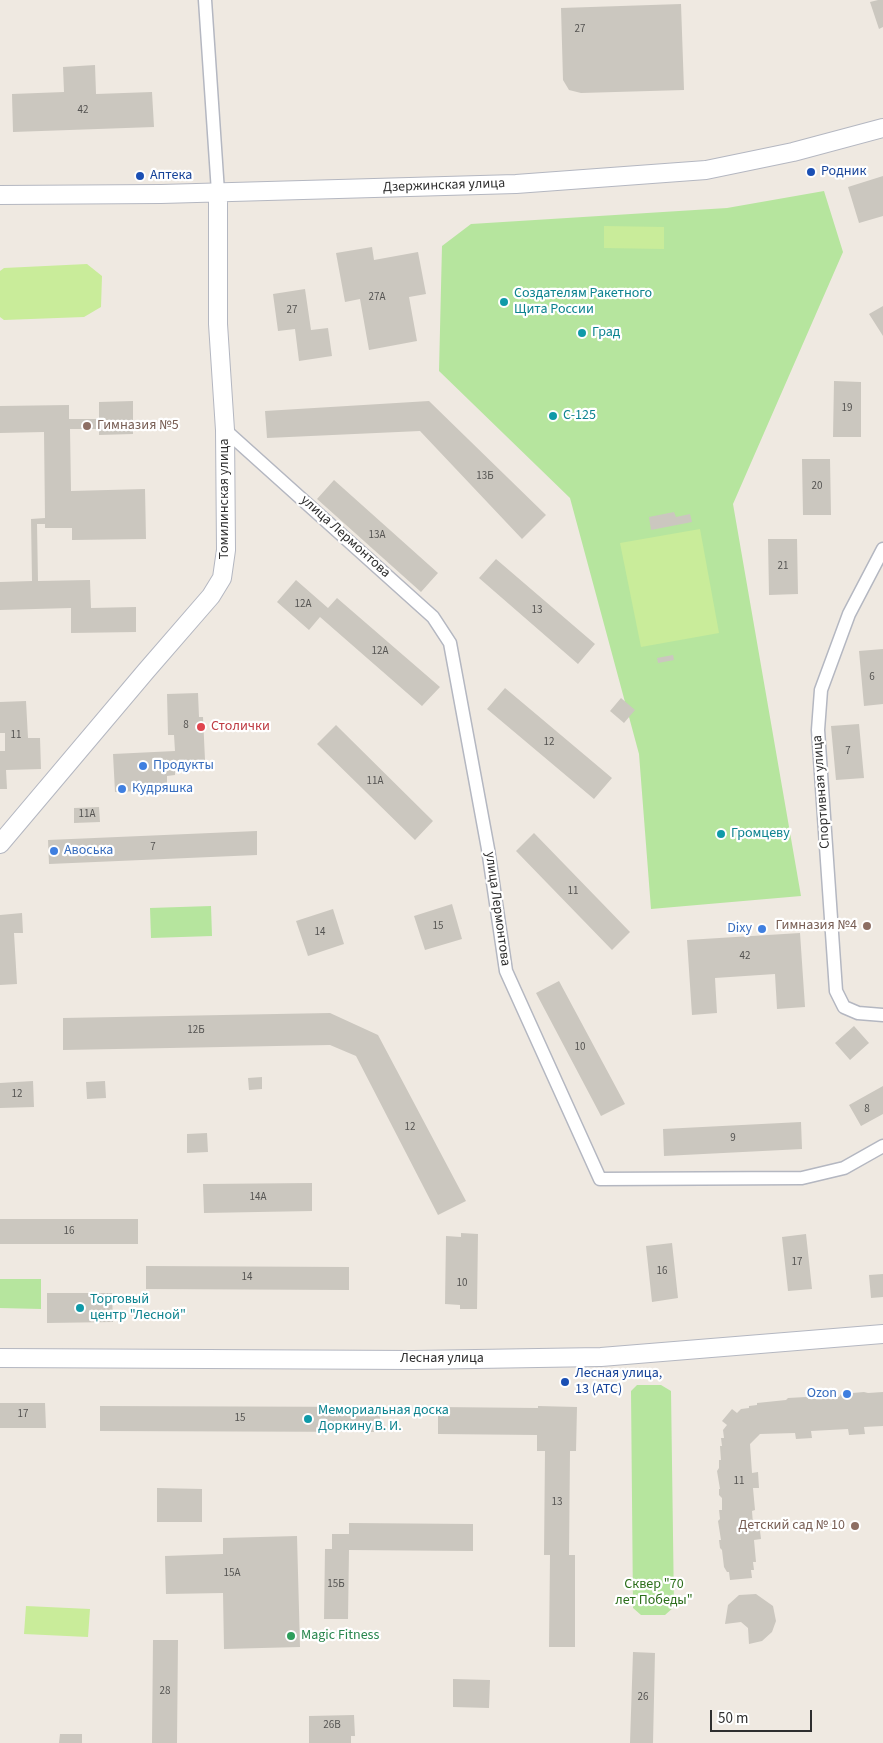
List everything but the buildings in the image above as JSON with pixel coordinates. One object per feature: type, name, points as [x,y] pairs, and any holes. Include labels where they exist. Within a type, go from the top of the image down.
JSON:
[{"type":"street","points":[[205,0],[218,192]]},
{"type":"street","name":"Дзержинская улица","points":[[0,195],[218,192],[516,184],[706,170],[793,152],[883,128]]},
{"type":"street","name":"Томилинская улица","points":[[0,844],[146,670],[211,596],[222,578],[226,550],[225,430],[218,324],[218,192]]},
{"type":"street","name":"улица Лермонтова","points":[[225,430],[432,617],[450,643],[488,849],[506,971],[600,1179],[802,1178],[844,1168],[883,1146]]},
{"type":"street","name":"Спортивная улица","points":[[883,549],[849,614],[821,690],[818,730],[836,992],[844,1007],[858,1013],[883,1015]]},
{"type":"street","name":"Лесная улица","points":[[0,1358],[422,1360],[601,1357],[883,1334]]},
{"type":"green space","points":[[824,191],[843,252],[733,504],[801,896],[651,909],[639,754],[570,498],[439,371],[442,246],[471,224],[727,208]]},
{"type":"green space","points":[[604,226],[664,227],[664,249],[604,248]]},
{"type":"green space","points":[[87,264],[102,276],[101,307],[84,317],[4,320],[0,317],[0,271],[4,268]]},
{"type":"green space","points":[[700,529],[719,633],[641,647],[620,543]]},
{"type":"green space","points":[[211,906],[212,936],[151,938],[150,908]]},
{"type":"green space","points":[[0,1279],[41,1279],[41,1309],[0,1308]]},
{"type":"green space","name":"Сквер \"70 лет Победы\"","points":[[637,1385],[661,1385],[671,1391],[674,1607],[665,1615],[641,1615],[633,1608],[631,1391]]},
{"type":"green space","points":[[26,1606],[90,1609],[88,1637],[24,1634]]},
{"type":"place","name":"Родник","points":[[811,172]]},
{"type":"place","name":"Аптека","points":[[140,176]]},
{"type":"place","name":"Создателям Ракетного Щита России","points":[[504,302]]},
{"type":"place","name":"Град","points":[[582,333]]},
{"type":"place","name":"С-125","points":[[553,416]]},
{"type":"place","name":"Гимназия №5","points":[[87,426]]},
{"type":"place","name":"Столички","points":[[201,727]]},
{"type":"place","name":"Продукты","points":[[143,766]]},
{"type":"place","name":"Кудряшка","points":[[122,789]]},
{"type":"place","name":"Громцеву","points":[[721,834]]},
{"type":"place","name":"Авоська","points":[[54,851]]},
{"type":"place","name":"Гимназия №4","points":[[867,926]]},
{"type":"place","name":"Dixy","points":[[762,929]]},
{"type":"place","name":"Торговый центр \"Лесной\"","points":[[80,1308]]},
{"type":"place","name":"Лесная улица, 13 (АТС)","points":[[565,1382]]},
{"type":"place","name":"Ozon","points":[[847,1394]]},
{"type":"place","name":"Мемориальная доска Доркину В. И.","points":[[308,1419]]},
{"type":"place","name":"Детский сад № 10","points":[[855,1526]]},
{"type":"place","name":"Magic Fitness","points":[[291,1636]]}]
